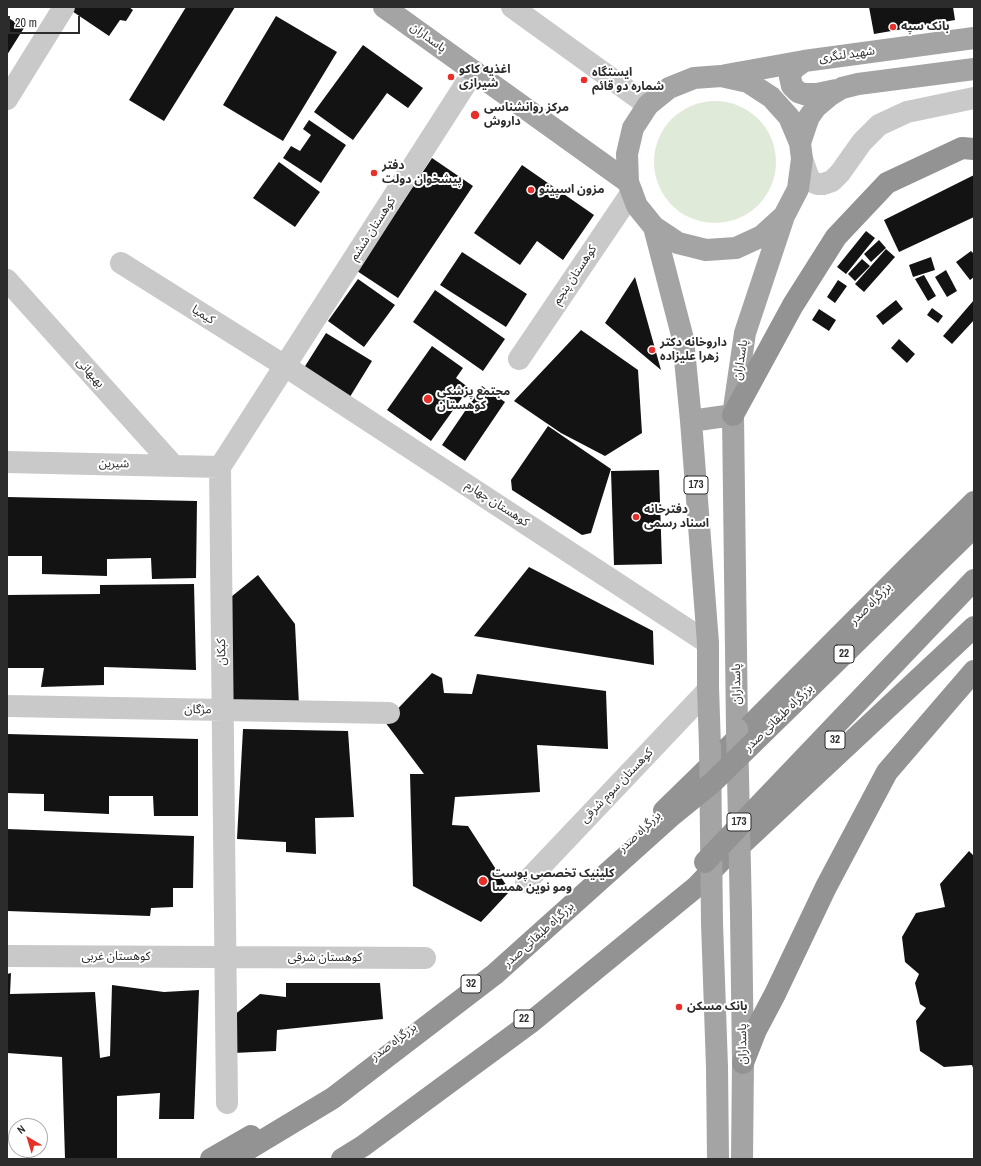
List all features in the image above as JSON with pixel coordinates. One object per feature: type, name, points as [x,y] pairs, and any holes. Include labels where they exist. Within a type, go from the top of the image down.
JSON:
[{"type":"highway","points":[[733,415],[793,305],[836,237],[887,182],[962,148],[974,149]]},
{"type":"highway","points":[[917,558],[974,485]]},
{"type":"highway","name":"بزرگراه صدر","points":[[211,1159],[329,1091],[491,969],[703,773],[974,502]]},
{"type":"highway","name":"بزرگراه طبقاتی صدر","points":[[232,1159],[333,1098],[495,974],[664,822],[713,782],[974,527]]},
{"type":"highway","name":"22","points":[[329,1159],[359,1140],[526,1018],[705,862],[974,580]]},
{"type":"highway","name":"32","points":[[342,1159],[362,1146],[530,1022],[696,887],[974,593]]},
{"type":"highway","points":[[696,887],[974,627]]},
{"type":"highway","points":[[743,1063],[756,1030],[775,994],[826,887],[886,772],[974,671]]},
{"type":"main road","name":"پاسداران","points":[[384,7],[474,71],[630,187]]},
{"type":"main road","name":"شهید لنگری","points":[[721,76],[804,61],[974,38]]},
{"type":"main road","points":[[804,61],[793,69],[790,77],[792,86],[798,92],[804,94],[817,94],[858,84],[974,69]]},
{"type":"main road","points":[[801,151],[789,118],[771,97],[748,82],[721,76],[694,78],[669,88],[648,105],[633,128],[627,154],[630,187],[637,206],[654,227],[678,243],[706,250],[736,248],[762,236],[784,216],[798,189],[801,151],[810,117],[816,107],[829,96],[842,88]]},
{"type":"main road","name":"پاسداران","points":[[742,1159],[743,1063],[733,415],[745,333],[784,216]]},
{"type":"main road","name":"173","points":[[654,227],[683,339],[691,421],[708,643],[712,924],[717,1067],[718,1159]]},
{"type":"main road","points":[[691,421],[733,415]]},
{"type":"main road","points":[[717,1067],[743,1063]]},
{"type":"street","points":[[7,99],[64,7]]},
{"type":"street","points":[[512,7],[648,105]]},
{"type":"street","name":"کوهستان ششم","points":[[285,366],[474,71]]},
{"type":"street","points":[[801,151],[808,176],[817,184],[823,184],[832,181],[840,173],[862,142],[878,125],[907,112],[974,98]]},
{"type":"street","name":"کوهستان پنجم","points":[[519,359],[630,187]]},
{"type":"street","name":"کیمیا","points":[[121,264],[285,366]]},
{"type":"street","name":"بهبهانی","points":[[7,280],[173,465]]},
{"type":"street","points":[[220,467],[285,366]]},
{"type":"street","name":"کوهستان چهارم","points":[[285,366],[708,643]]},
{"type":"street","name":"شیرین","points":[[7,462],[220,467]]},
{"type":"street","name":"کبکان","points":[[220,467],[227,1103]]},
{"type":"street","name":"کوهستان سوم شرقی","points":[[526,882],[708,690]]},
{"type":"street","name":"مژگان","points":[[7,706],[389,713]]},
{"type":"street","name":"کوهستان غربی","points":[[7,956],[226,957]]},
{"type":"street","name":"کوهستان شرقی","points":[[226,957],[425,958]]},
{"type":"green space","points":[[715,101],[727,102],[738,106],[749,111],[758,119],[766,128],[771,139],[775,150],[775,174],[771,185],[766,196],[758,205],[749,213],[738,218],[727,222],[715,223],[703,222],[692,218],[681,213],[672,205],[664,196],[659,185],[655,174],[654,162],[655,150],[659,139],[664,128],[672,119],[681,111],[692,106],[703,102]]},
{"type":"building","points":[[66,7],[129,7],[133,10],[126,21],[120,20],[109,36]]},
{"type":"building","points":[[186,7],[235,7],[164,121],[129,100]]},
{"type":"building","name":"بانک سپه","points":[[869,7],[953,7],[955,20],[874,34]]},
{"type":"building","points":[[276,16],[337,52],[283,141],[223,105]]},
{"type":"building","points":[[7,17],[24,28],[7,55]]},
{"type":"building","points":[[363,45],[423,88],[408,108],[387,93],[353,140],[314,112]]},
{"type":"building","points":[[309,120],[346,145],[321,183],[283,158],[291,146],[300,151],[311,135],[303,129]]},
{"type":"building","points":[[432,158],[473,186],[398,298],[357,271]]},
{"type":"building","points":[[279,162],[320,192],[295,227],[253,198]]},
{"type":"building","name":"مزون اسپینو","points":[[522,165],[594,215],[563,260],[537,241],[520,265],[474,233]]},
{"type":"building","points":[[974,175],[974,217],[899,252],[884,220]]},
{"type":"building","points":[[866,231],[875,238],[846,274],[837,267]]},
{"type":"building","points":[[879,240],[886,248],[871,262],[864,254]]},
{"type":"building","points":[[886,249],[895,257],[864,292],[855,284]]},
{"type":"building","points":[[971,251],[974,254],[974,277],[970,280],[956,262]]},
{"type":"building","points":[[462,252],[527,294],[506,327],[440,285]]},
{"type":"building","points":[[931,257],[935,270],[913,277],[909,265]]},
{"type":"building","points":[[862,259],[870,266],[855,281],[848,274]]},
{"type":"building","points":[[946,270],[957,291],[947,297],[935,277]]},
{"type":"building","points":[[924,275],[936,296],[928,301],[915,279]]},
{"type":"building","points":[[635,277],[661,370],[605,323]]},
{"type":"building","points":[[358,279],[395,305],[364,347],[328,321]]},
{"type":"building","points":[[838,280],[847,286],[835,303],[827,297]]},
{"type":"building","points":[[435,290],[505,339],[483,371],[413,322]]},
{"type":"building","points":[[896,300],[903,309],[883,325],[876,316]]},
{"type":"building","points":[[974,300],[974,320],[952,344],[943,336]]},
{"type":"building","points":[[932,308],[943,316],[938,323],[927,315]]},
{"type":"building","points":[[819,309],[836,320],[829,331],[812,320]]},
{"type":"building","points":[[581,330],[638,370],[642,433],[605,456],[561,433],[514,401]]},
{"type":"building","points":[[326,333],[372,361],[348,400],[302,371]]},
{"type":"building","points":[[899,339],[915,354],[907,363],[891,348]]},
{"type":"building","name":"مجتمع پزشکی کوهستان","points":[[432,346],[463,368],[456,378],[469,388],[431,441],[387,410]]},
{"type":"building","points":[[482,386],[505,402],[465,461],[442,445]]},
{"type":"building","points":[[548,426],[611,469],[591,533],[582,535],[512,490],[511,480]]},
{"type":"building","name":"دفترخانه اسناد رسمی","points":[[659,470],[662,564],[614,565],[611,471]]},
{"type":"building","points":[[7,497],[197,501],[196,578],[152,579],[151,558],[107,559],[107,576],[42,574],[42,556],[7,556]]},
{"type":"building","points":[[529,567],[653,631],[654,665],[474,636]]},
{"type":"building","points":[[258,575],[295,624],[299,705],[233,703],[231,597]]},
{"type":"building","points":[[194,584],[196,670],[104,667],[104,685],[41,687],[44,668],[7,668],[7,595],[100,594],[100,585]]},
{"type":"building","points":[[432,673],[442,678],[444,693],[472,694],[477,674],[606,691],[608,749],[537,745],[540,792],[455,797],[452,825],[468,826],[510,891],[481,922],[413,886],[410,774],[424,774],[385,722]]},
{"type":"building","points":[[243,729],[348,731],[354,817],[315,818],[316,854],[286,852],[286,842],[237,839]]},
{"type":"building","points":[[7,734],[198,739],[198,816],[154,816],[153,796],[109,796],[109,814],[44,811],[44,794],[7,793]]},
{"type":"building","points":[[7,829],[194,836],[193,888],[173,888],[173,907],[151,908],[150,916],[7,911]]},
{"type":"building","points":[[969,851],[974,856],[974,1071],[972,1065],[944,1067],[920,1051],[916,1021],[926,1008],[920,1004],[915,983],[919,974],[905,962],[902,937],[916,913],[945,907],[940,884]]},
{"type":"building","points":[[11,973],[10,994],[95,992],[100,1058],[110,1056],[112,985],[164,992],[199,990],[194,1119],[159,1119],[160,1093],[117,1096],[117,1159],[65,1159],[62,1057],[7,1053],[7,974]]},
{"type":"building","points":[[286,983],[380,983],[383,1019],[277,1030],[276,1051],[233,1053],[233,1016],[260,994],[286,997]]},
{"type":"place","name":"بانک سپه","points":[[893,27]]},
{"type":"place","name":"اغذیه کاکو شیرازی","points":[[451,77]]},
{"type":"place","name":"ایستگاه شماره دو قائم","points":[[584,80]]},
{"type":"place","name":"مرکز روانشناسی داروش","points":[[475,115]]},
{"type":"place","name":"دفتر پیشخوان دولت","points":[[374,173]]},
{"type":"place","name":"مزون اسپینو","points":[[531,190]]},
{"type":"place","name":"داروخانه دکتر زهرا علیزاده","points":[[652,350]]},
{"type":"place","name":"مجتمع پزشکی کوهستان","points":[[428,399]]},
{"type":"place","name":"دفترخانه اسناد رسمی","points":[[636,517]]},
{"type":"place","name":"کلینیک تخصصی پوست ومو نوین همسا","points":[[483,881]]},
{"type":"place","name":"بانک مسکن","points":[[679,1007]]}]
